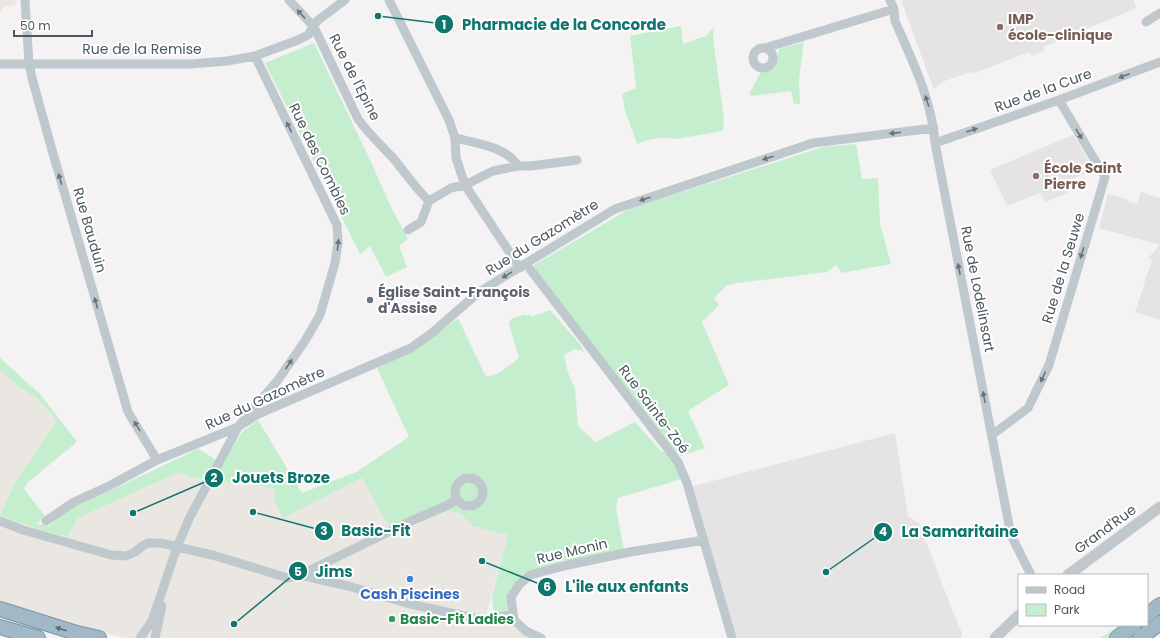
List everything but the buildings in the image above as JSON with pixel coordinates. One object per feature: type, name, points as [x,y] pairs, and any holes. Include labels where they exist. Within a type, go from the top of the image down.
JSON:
[{"type":"highway","points":[[1148,614],[1160,605]]},
{"type":"highway","points":[[0,609],[73,632],[99,638]]},
{"type":"highway","points":[[1140,638],[1160,623]]},
{"type":"highway","points":[[1117,638],[1133,626]]},
{"type":"highway","points":[[0,627],[38,638]]},
{"type":"street","name":"Rue Bauduin","points":[[25,0],[29,63],[32,78],[128,412],[157,460]]},
{"type":"street","name":"Rue de l'Epine","points":[[289,0],[314,27],[358,119],[367,132],[386,151],[420,193],[429,201]]},
{"type":"street","name":"Rue de la Remise","points":[[0,64],[191,64],[227,61],[255,56],[298,40],[308,34],[317,21],[345,0]]},
{"type":"street","name":"Rue Sainte-Zoé","points":[[390,0],[449,120],[455,138],[456,158],[464,185],[523,266],[678,462],[687,483],[732,638]]},
{"type":"street","name":"Rue de Lodelinsart","points":[[890,0],[894,9],[895,21],[928,102],[1011,535],[1030,574]]},
{"type":"street","points":[[765,48],[894,9]]},
{"type":"street","points":[[1146,22],[1160,13]]},
{"type":"street","name":"Rue des Combles","points":[[140,638],[152,621],[177,547],[190,517],[238,427],[278,380],[305,341],[320,315],[335,263],[338,233],[334,218],[255,56]]},
{"type":"street","name":"Rue de la Cure","points":[[935,143],[1059,100],[1160,62]]},
{"type":"street","name":"Rue de la Seuwe","points":[[992,435],[1028,408],[1049,365],[1105,177],[1059,100]]},
{"type":"street","name":"Rue du Gazomètre","points":[[46,521],[74,502],[109,486],[157,460],[238,427],[258,414],[411,348],[432,333],[479,292],[615,209],[813,143],[934,128]]},
{"type":"street","points":[[455,138],[498,150],[514,159],[518,166]]},
{"type":"street","points":[[408,230],[421,222],[429,201],[451,188],[464,185],[493,171],[518,166],[531,166],[578,160]]},
{"type":"street","points":[[0,521],[23,530],[111,555],[126,556],[135,552],[141,546],[153,542],[216,556],[288,578],[300,575],[411,521],[448,505],[457,499]]},
{"type":"street","name":"Grand'Rue","points":[[1069,574],[1160,507]]},
{"type":"street","name":"Rue Monin","points":[[513,614],[511,597],[519,585],[530,575],[568,565],[630,552],[704,540]]},
{"type":"street","name":"Rue des Combles","points":[[155,638],[177,547]]},
{"type":"street","points":[[300,575],[343,585],[410,604],[474,618],[491,619],[513,614],[514,620],[526,631],[541,638]]},
{"type":"street","points":[[995,638],[1018,616]]},
{"type":"shaded area","points":[[0,0],[17,0],[15,5],[4,7],[0,12]]},
{"type":"shaded area","name":"IMP école-clinique","points":[[901,0],[1134,0],[1136,8],[1044,47],[1044,51],[1032,56],[1029,52],[972,74],[970,72],[942,82],[934,90]]},
{"type":"shaded area","name":"École Saint Pierre","points":[[1073,135],[1094,170],[1064,182],[1068,193],[1045,202],[1040,193],[1007,206],[990,170]]},
{"type":"shaded area","name":"École Saint Pierre","points":[[1141,192],[1160,198],[1160,245],[1099,228],[1108,194],[1127,199],[1128,202],[1137,204]]},
{"type":"shaded area","points":[[1160,245],[1159,320],[1135,312],[1152,260],[1148,258]]},
{"type":"shaded area","points":[[0,370],[18,386],[37,398],[57,421],[16,481],[0,514]]},
{"type":"shaded area","points":[[895,433],[908,516],[919,523],[962,633],[961,638],[735,638],[690,487]]},
{"type":"shaded area","points":[[179,472],[189,477],[237,484],[239,480],[276,490],[283,518],[362,478],[382,515],[448,510],[461,514],[472,526],[508,535],[487,613],[492,624],[501,620],[519,624],[546,638],[127,638],[91,630],[0,601],[0,515],[41,530],[67,537],[78,518]]},
{"type":"green space","points":[[681,26],[683,44],[706,36],[714,27],[713,38],[724,119],[723,131],[676,139],[656,138],[637,144],[625,110],[622,94],[636,88],[630,36]]},
{"type":"green space","points":[[804,42],[799,79],[800,104],[794,104],[791,91],[751,96],[750,92],[761,72],[771,71],[775,65],[779,49]]},
{"type":"green space","points":[[314,43],[372,164],[388,201],[408,239],[399,246],[407,267],[386,277],[370,246],[360,254],[265,63]]},
{"type":"green space","points":[[856,144],[862,179],[878,178],[880,224],[891,264],[841,273],[837,265],[826,272],[737,283],[726,286],[714,298],[719,305],[702,322],[729,385],[688,411],[705,448],[681,456],[646,421],[536,271],[534,265],[631,208],[823,147]]},
{"type":"green space","points":[[550,310],[580,344],[584,352],[575,349],[564,355],[568,373],[575,389],[578,426],[596,442],[635,422],[660,450],[677,460],[685,478],[618,498],[616,508],[624,550],[530,575],[514,586],[507,610],[494,616],[492,597],[508,535],[472,526],[461,514],[448,510],[395,533],[382,515],[362,478],[283,518],[274,500],[276,490],[240,480],[237,484],[217,481],[219,468],[242,432],[258,420],[302,493],[356,472],[409,437],[377,368],[428,342],[458,318],[486,377],[499,373],[519,358],[509,324],[511,319],[525,314],[526,316],[530,314],[531,317]]},
{"type":"green space","points":[[0,358],[40,394],[77,442],[27,483],[24,489],[45,516],[37,524],[49,526],[74,506],[103,494],[198,449],[217,460],[201,479],[189,477],[179,472],[78,518],[67,537],[41,530],[0,515],[16,481],[57,421],[37,398],[18,386],[0,370]]},
{"type":"green space","points":[[1118,626],[1125,626],[1109,638],[1100,638]]},
{"type":"place","name":"Pharmacie de la Concorde","points":[[378,16]]},
{"type":"place","name":"IMP école-clinique","points":[[1000,27]]},
{"type":"place","name":"École Saint Pierre","points":[[1036,176]]},
{"type":"place","name":"Église Saint-François d'Assise","points":[[370,300]]},
{"type":"place","name":"Basic-Fit","points":[[253,512]]},
{"type":"place","name":"Jouets Broze","points":[[133,513]]},
{"type":"place","name":"L'ile aux enfants","points":[[482,561]]},
{"type":"place","name":"La Samaritaine","points":[[826,572]]},
{"type":"place","name":"Cash Piscines","points":[[410,579]]},
{"type":"place","name":"Basic-Fit Ladies","points":[[392,619]]},
{"type":"place","name":"Jims","points":[[234,624]]}]
